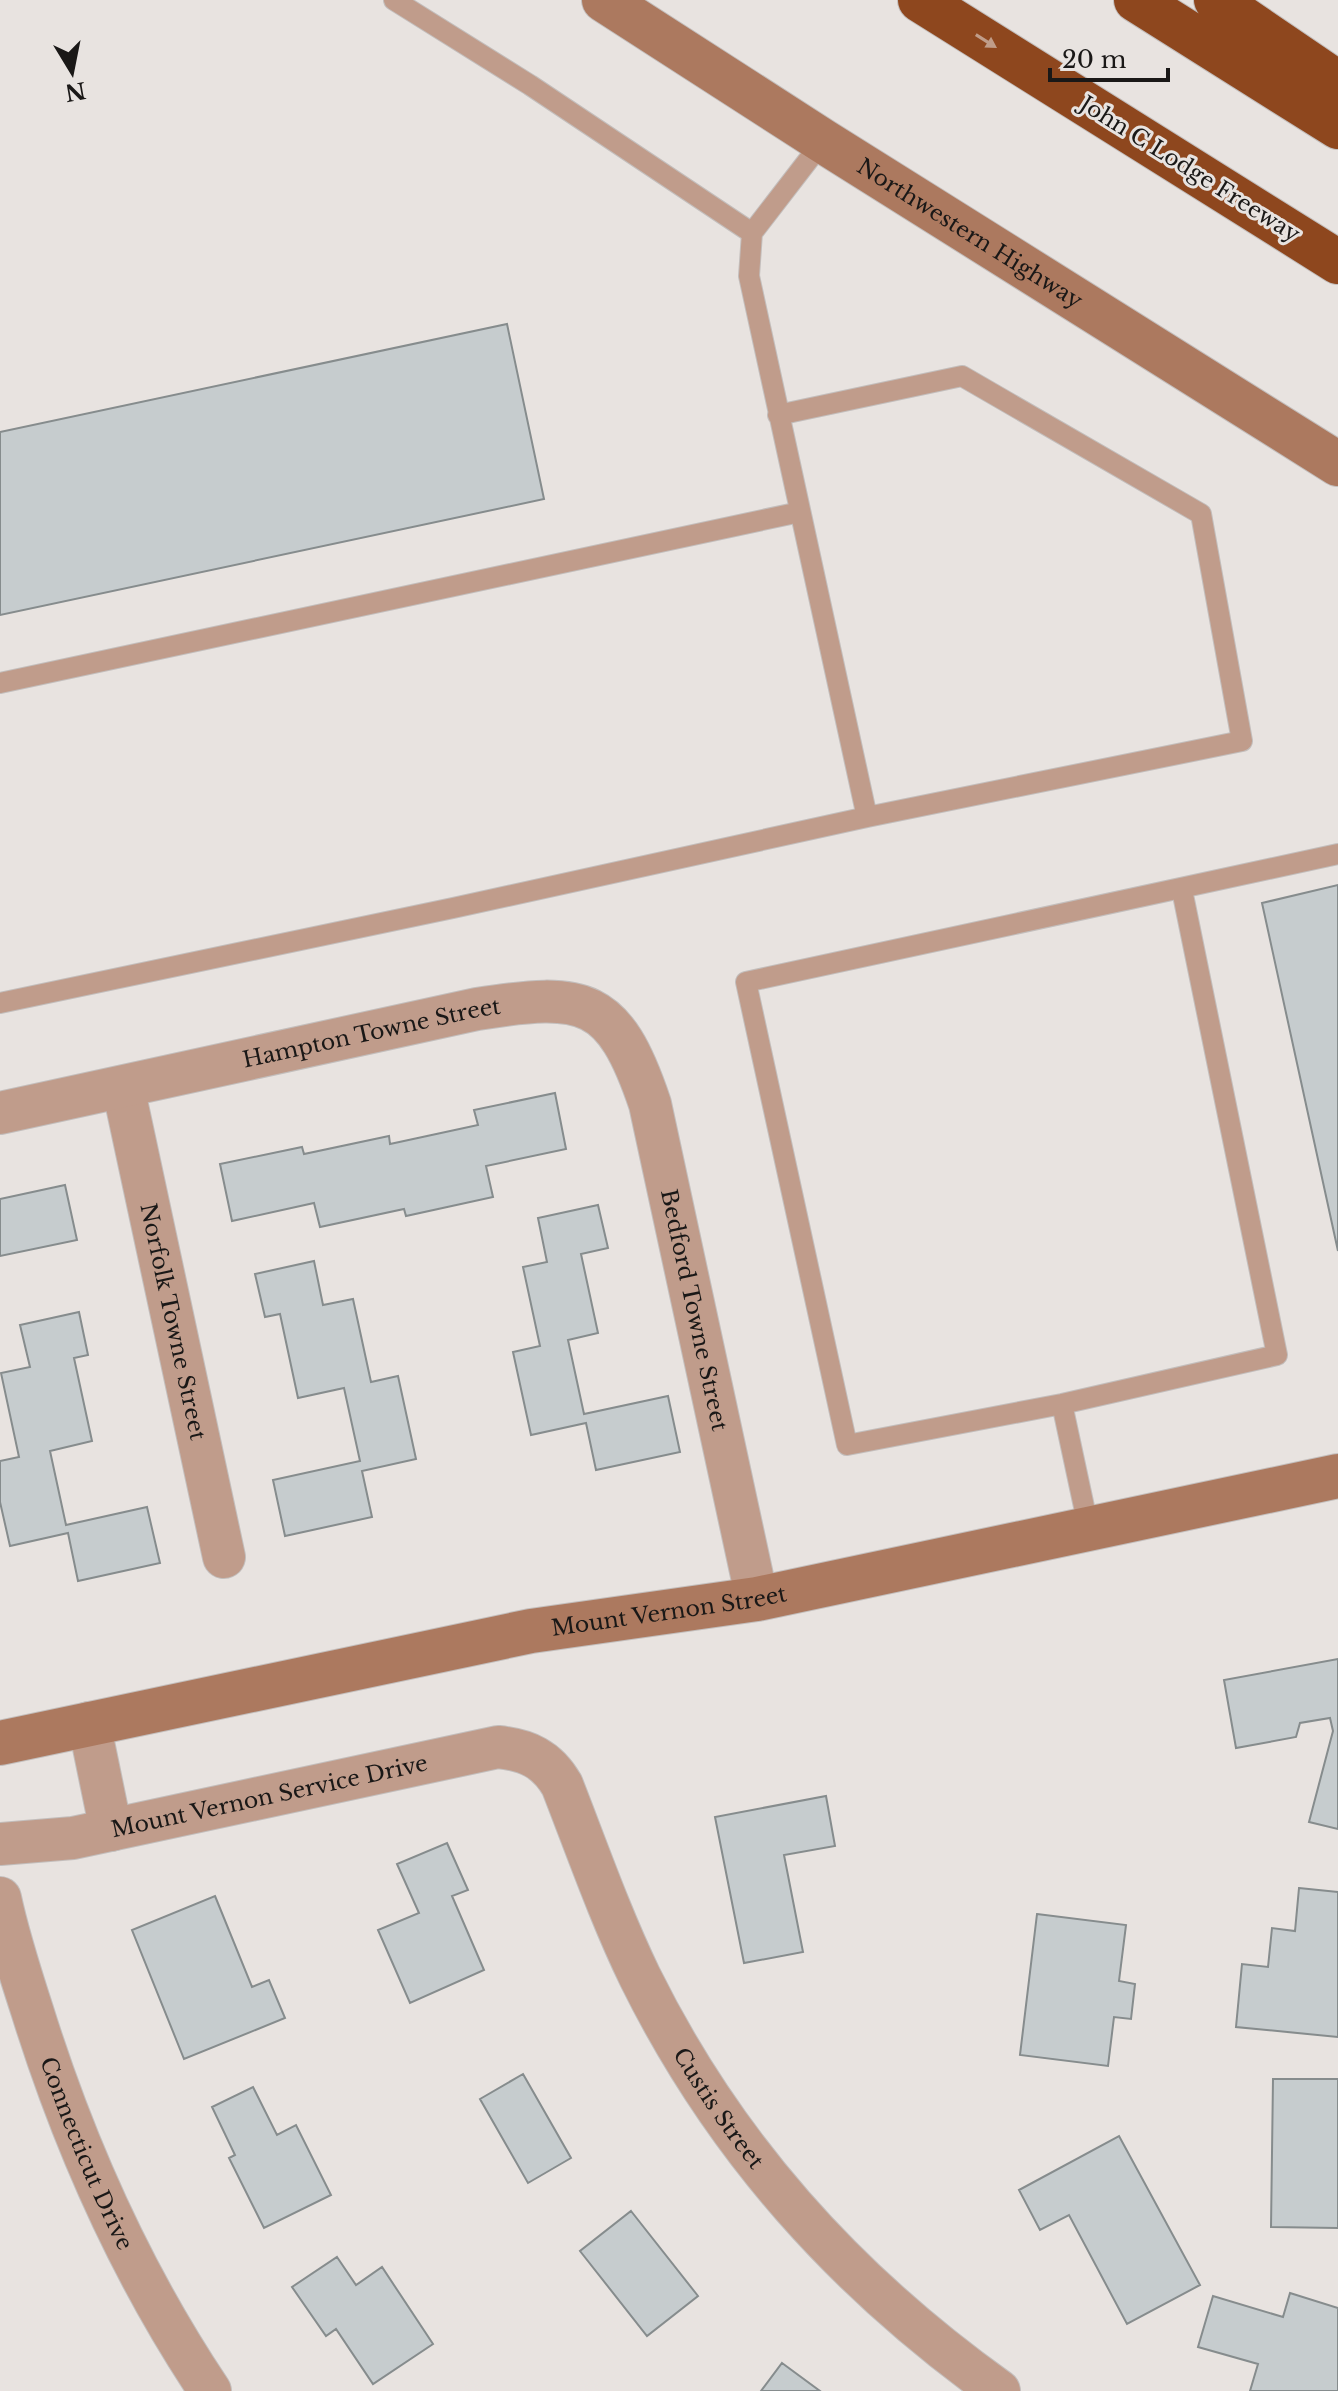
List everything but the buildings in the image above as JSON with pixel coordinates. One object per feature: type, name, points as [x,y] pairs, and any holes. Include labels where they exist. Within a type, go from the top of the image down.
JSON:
[{"type":"highway","name":"John C Lodge Freeway","points":[[920,0],[1338,262]]},
{"type":"highway","points":[[1136,0],[1338,127]]},
{"type":"highway","points":[[1216,0],[1338,83]]},
{"type":"street","name":"Northwestern Highway","points":[[604,0],[1338,464]]},
{"type":"street","name":"Hampton Towne Street","points":[[0,1113],[512,1003],[569,1002],[594,1010],[615,1027]]},
{"type":"street","name":"Bedford Towne Street","points":[[615,1027],[636,1061],[650,1104],[757,1599]]},
{"type":"street","name":"Norfolk Towne Street","points":[[123,1087],[224,1557]]},
{"type":"street","name":"Mount Vernon Street","points":[[0,1743],[531,1631],[757,1599],[1338,1476]]},
{"type":"street","points":[[89,1723],[111,1830]]},
{"type":"street","name":"Mount Vernon Service Drive","points":[[0,1844],[61,1840],[498,1747],[536,1756]]},
{"type":"street","name":"Custis Street","points":[[536,1756],[553,1770],[562,1785],[639,1975],[684,2057],[733,2130],[787,2198],[849,2267],[904,2318],[999,2391]]},
{"type":"street","name":"Connecticut Drive","points":[[0,1898],[7,1932],[75,2137],[129,2255],[210,2391]]},
{"type":"lane","points":[[394,0],[543,93],[752,233]]},
{"type":"lane","points":[[823,141],[752,233],[749,276],[867,817]]},
{"type":"lane","points":[[0,1003],[867,817],[1242,741],[1201,514],[962,376],[778,415]]},
{"type":"lane","points":[[0,683],[800,512]]},
{"type":"lane","points":[[1182,890],[1277,1355],[1062,1404],[847,1445],[746,982],[1338,854]]},
{"type":"lane","points":[[1062,1404],[1089,1530]]}]
